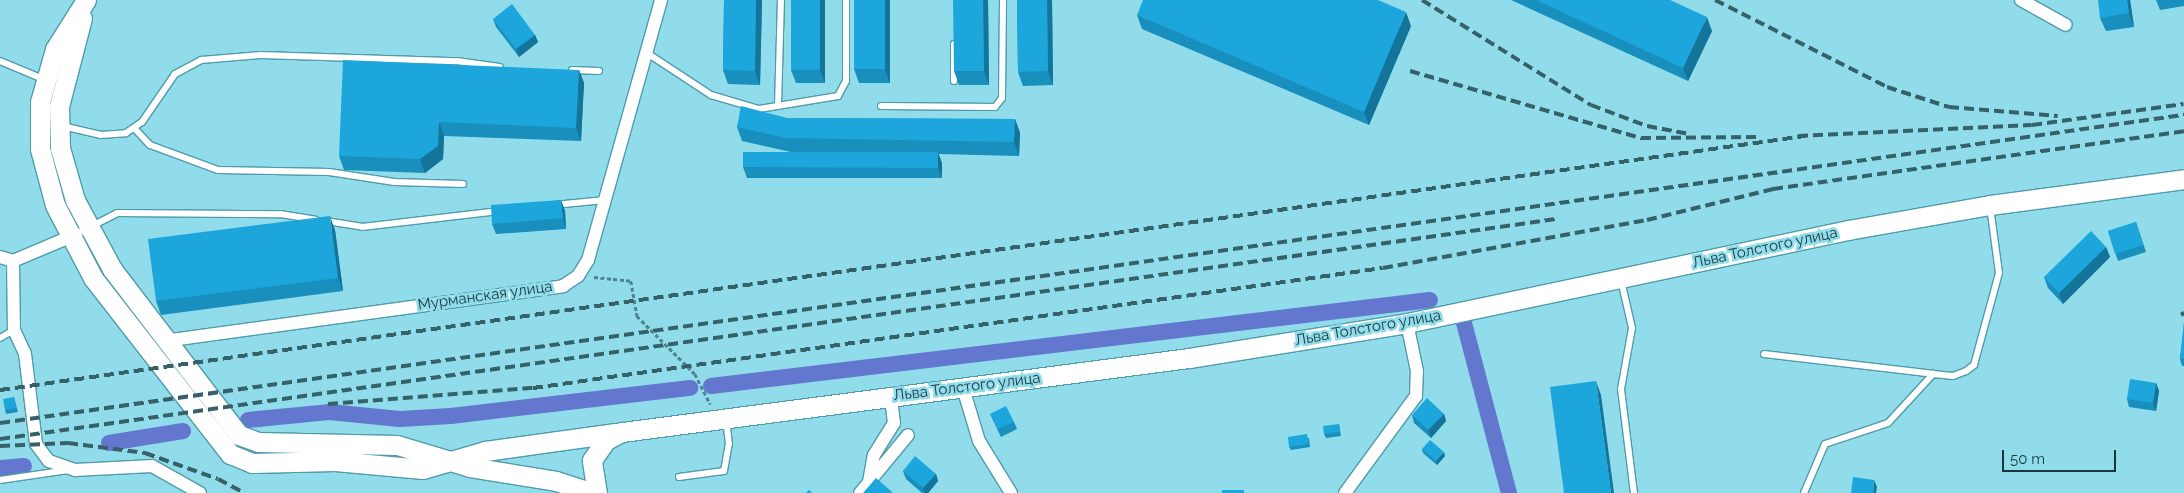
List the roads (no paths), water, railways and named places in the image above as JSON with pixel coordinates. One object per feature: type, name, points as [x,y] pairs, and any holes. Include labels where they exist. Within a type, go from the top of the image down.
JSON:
[{"type":"main road","points":[[86,1],[56,50],[44,79],[40,149],[55,205],[70,238],[93,278],[178,392],[220,444],[240,460],[423,468],[486,451],[622,432]]},
{"type":"main road","points":[[86,1],[62,87],[58,126],[64,167],[88,229],[164,341],[223,416],[249,441],[367,442],[420,449],[450,462],[556,481],[596,493]]},
{"type":"main road","name":"Льва Толстого улица","points":[[596,493],[592,460],[606,440],[622,432],[1189,358],[1407,323],[1990,205],[2184,179]]},
{"type":"street","points":[[605,200],[661,0]]},
{"type":"street","points":[[2021,0],[2066,25]]},
{"type":"street","name":"Мурманская улица","points":[[164,341],[563,286],[578,276],[588,260],[605,200]]},
{"type":"street","points":[[0,257],[13,261],[88,229]]},
{"type":"street","points":[[13,261],[14,330],[25,354],[36,444],[49,461],[74,470],[152,466],[200,493]]},
{"type":"street","points":[[1345,493],[1416,396],[1417,371],[1407,323]]},
{"type":"street","points":[[963,388],[979,441],[1011,493]]},
{"type":"street","points":[[869,482],[874,455],[894,423],[891,397]]},
{"type":"street","points":[[860,493],[908,435]]},
{"type":"lane","points":[[778,106],[781,0]]},
{"type":"lane","points":[[647,52],[711,95],[759,109],[838,96],[846,81],[846,0]]},
{"type":"lane","points":[[881,106],[995,107],[1002,98],[1003,0]]},
{"type":"lane","points":[[954,36],[954,81]]},
{"type":"lane","points":[[58,126],[100,134],[135,129],[175,74],[201,60],[261,54],[456,61],[514,68]]},
{"type":"lane","points":[[0,60],[44,79]]},
{"type":"lane","points":[[561,70],[599,71]]},
{"type":"lane","points":[[135,129],[150,145],[218,170],[329,172],[394,182],[463,184]]},
{"type":"lane","points":[[540,206],[605,200]]},
{"type":"lane","points":[[1764,354],[1953,376],[1974,365],[1999,273],[1990,205]]},
{"type":"lane","points":[[88,229],[117,213],[280,214],[362,227],[510,210]]},
{"type":"lane","points":[[1621,280],[1632,328],[1621,389],[1634,493]]},
{"type":"lane","points":[[0,338],[14,330]]},
{"type":"lane","points":[[1804,493],[1825,444],[1888,423],[1933,374]]},
{"type":"lane","points":[[679,477],[724,470],[729,444],[726,419]]},
{"type":"lane","points":[[0,480],[74,470]]},
{"type":"waterway","points":[[711,386],[1430,300]]},
{"type":"waterway","points":[[1464,323],[1509,493]]},
{"type":"waterway","points":[[248,420],[329,412],[400,419],[451,416],[690,388]]},
{"type":"waterway","points":[[109,443],[183,431]]},
{"type":"waterway","points":[[0,468],[24,466]]},
{"type":"railway","points":[[1422,0],[1591,105],[1647,126],[1689,134]]},
{"type":"railway","points":[[1715,0],[1887,87],[1949,107],[2058,116]]},
{"type":"railway","points":[[1410,71],[1641,138],[1756,137]]},
{"type":"railway","points":[[1798,136],[2032,125],[2184,104]]},
{"type":"railway","points":[[0,423],[2184,115]]},
{"type":"railway","points":[[328,404],[533,388],[1383,268],[1647,220],[1773,189],[2184,131]]},
{"type":"railway","points":[[0,390],[1805,136]]},
{"type":"railway","points":[[0,439],[1556,219]]},
{"type":"railway","points":[[0,446],[68,443],[145,453],[218,479],[244,493]]}]
